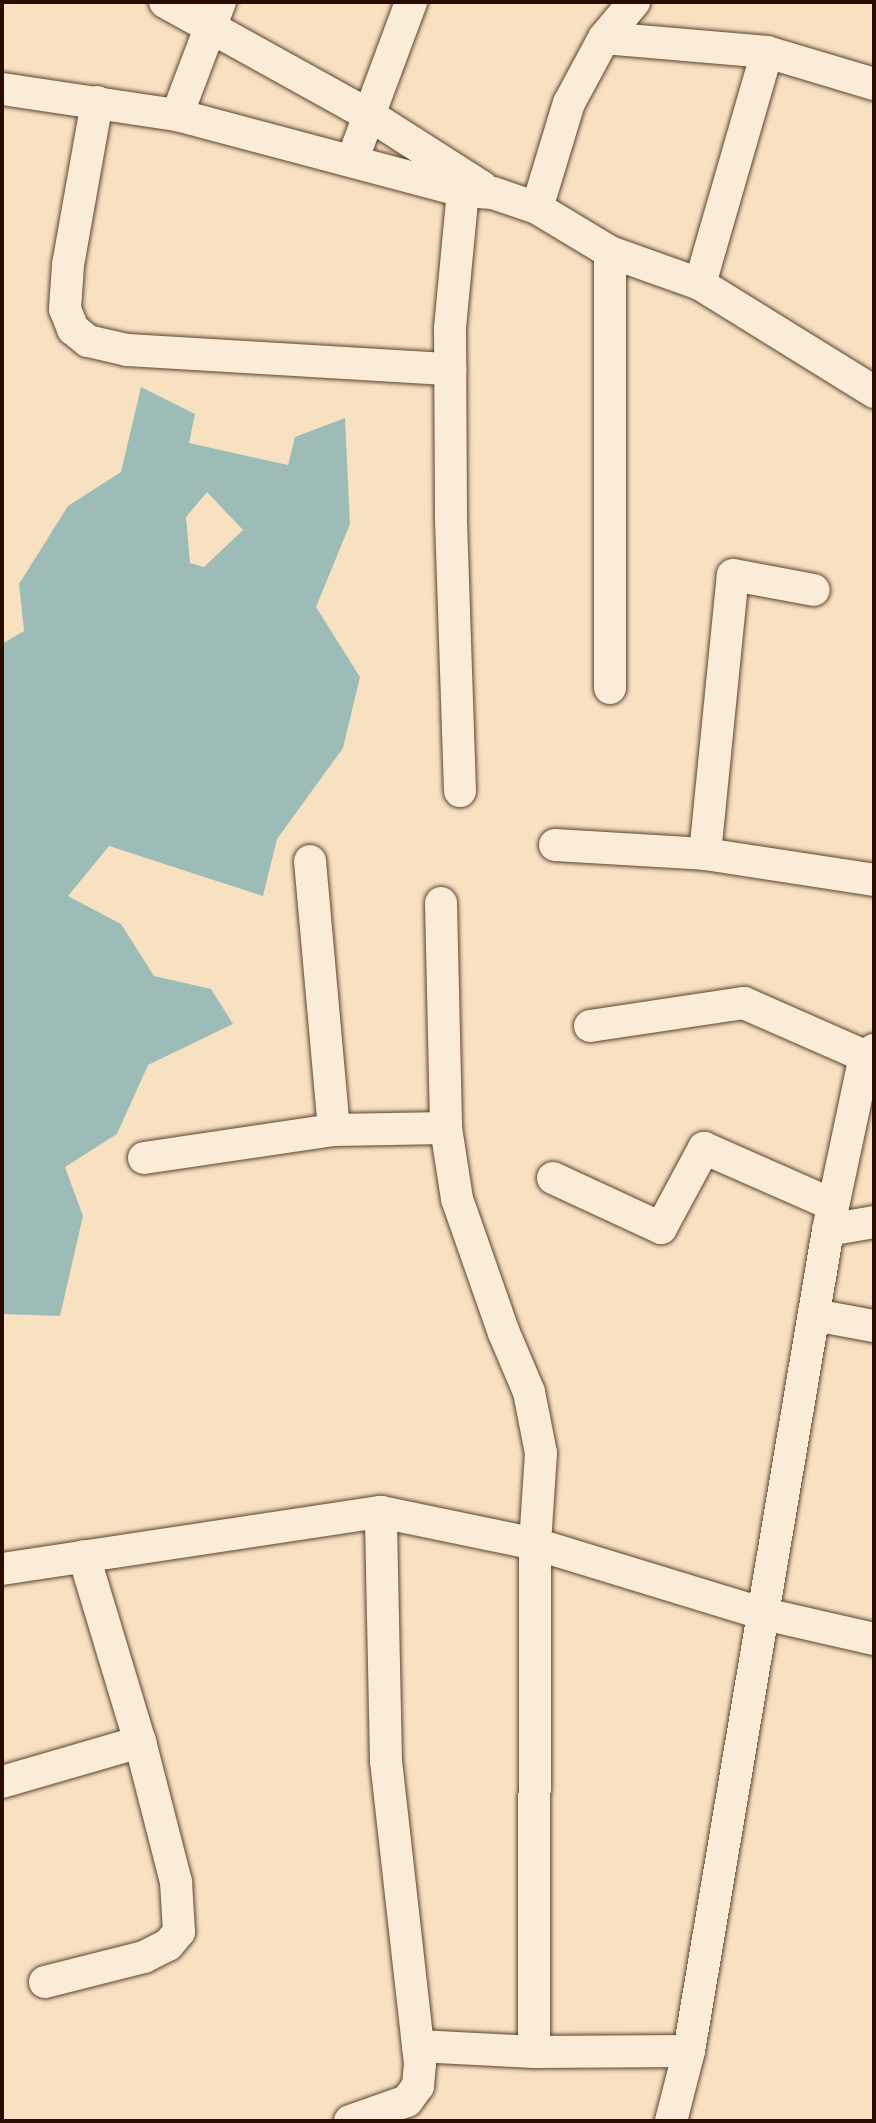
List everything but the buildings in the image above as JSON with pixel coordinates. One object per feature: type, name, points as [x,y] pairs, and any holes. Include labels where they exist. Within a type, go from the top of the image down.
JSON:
[{"type":"street","points":[[165,2],[216,14],[371,116],[478,192]]},
{"type":"street","points":[[352,161],[371,116],[411,2]]},
{"type":"street","points":[[537,208],[569,103],[604,38],[634,2]]},
{"type":"street","points":[[177,115],[216,14]]},
{"type":"street","points":[[604,38],[767,52],[874,84]]},
{"type":"street","points":[[700,285],[767,52]]},
{"type":"street","points":[[2,89],[177,115],[537,208],[610,251],[700,285],[874,392]]},
{"type":"street","points":[[97,102],[68,265],[65,309],[73,328],[88,341],[127,350],[450,369]]},
{"type":"street","points":[[460,791],[450,328],[478,192]]},
{"type":"street","points":[[610,251],[610,688]]},
{"type":"street","points":[[705,854],[733,575],[814,590]]},
{"type":"street","points":[[555,845],[705,854],[874,880]]},
{"type":"street","points":[[310,861],[334,1130]]},
{"type":"street","points":[[441,903],[446,1128],[457,1199],[504,1333],[529,1392],[541,1453],[535,1544],[534,2052]]},
{"type":"street","points":[[590,1026],[744,1003],[870,1053],[831,1218],[690,2051],[671,2121]]},
{"type":"street","points":[[144,1158],[334,1130],[446,1128]]},
{"type":"street","points":[[553,1178],[661,1228],[704,1148],[831,1218],[874,1222]]},
{"type":"street","points":[[814,1315],[874,1326]]},
{"type":"street","points":[[350,2121],[407,2101],[418,2086],[418,2046],[386,1761],[381,1512]]},
{"type":"street","points":[[2,1569],[381,1512],[535,1544],[764,1614],[874,1639]]},
{"type":"street","points":[[45,1982],[144,1957],[168,1945],[179,1932],[176,1882],[140,1742],[84,1556]]},
{"type":"street","points":[[2,1782],[140,1742]]},
{"type":"street","points":[[418,2046],[534,2052],[690,2051]]},
{"type":"water","points":[[141,387],[195,414],[189,443],[288,465],[295,437],[345,418],[350,524],[316,607],[360,677],[343,748],[277,839],[263,896],[109,846],[68,896],[121,924],[154,976],[211,989],[233,1024],[148,1065],[117,1134],[65,1167],[83,1216],[60,1316],[2,1314],[2,644],[24,631],[19,584],[68,506],[121,472]],"holes":[[[207,492],[243,530],[204,567],[190,563],[186,517]]]}]
